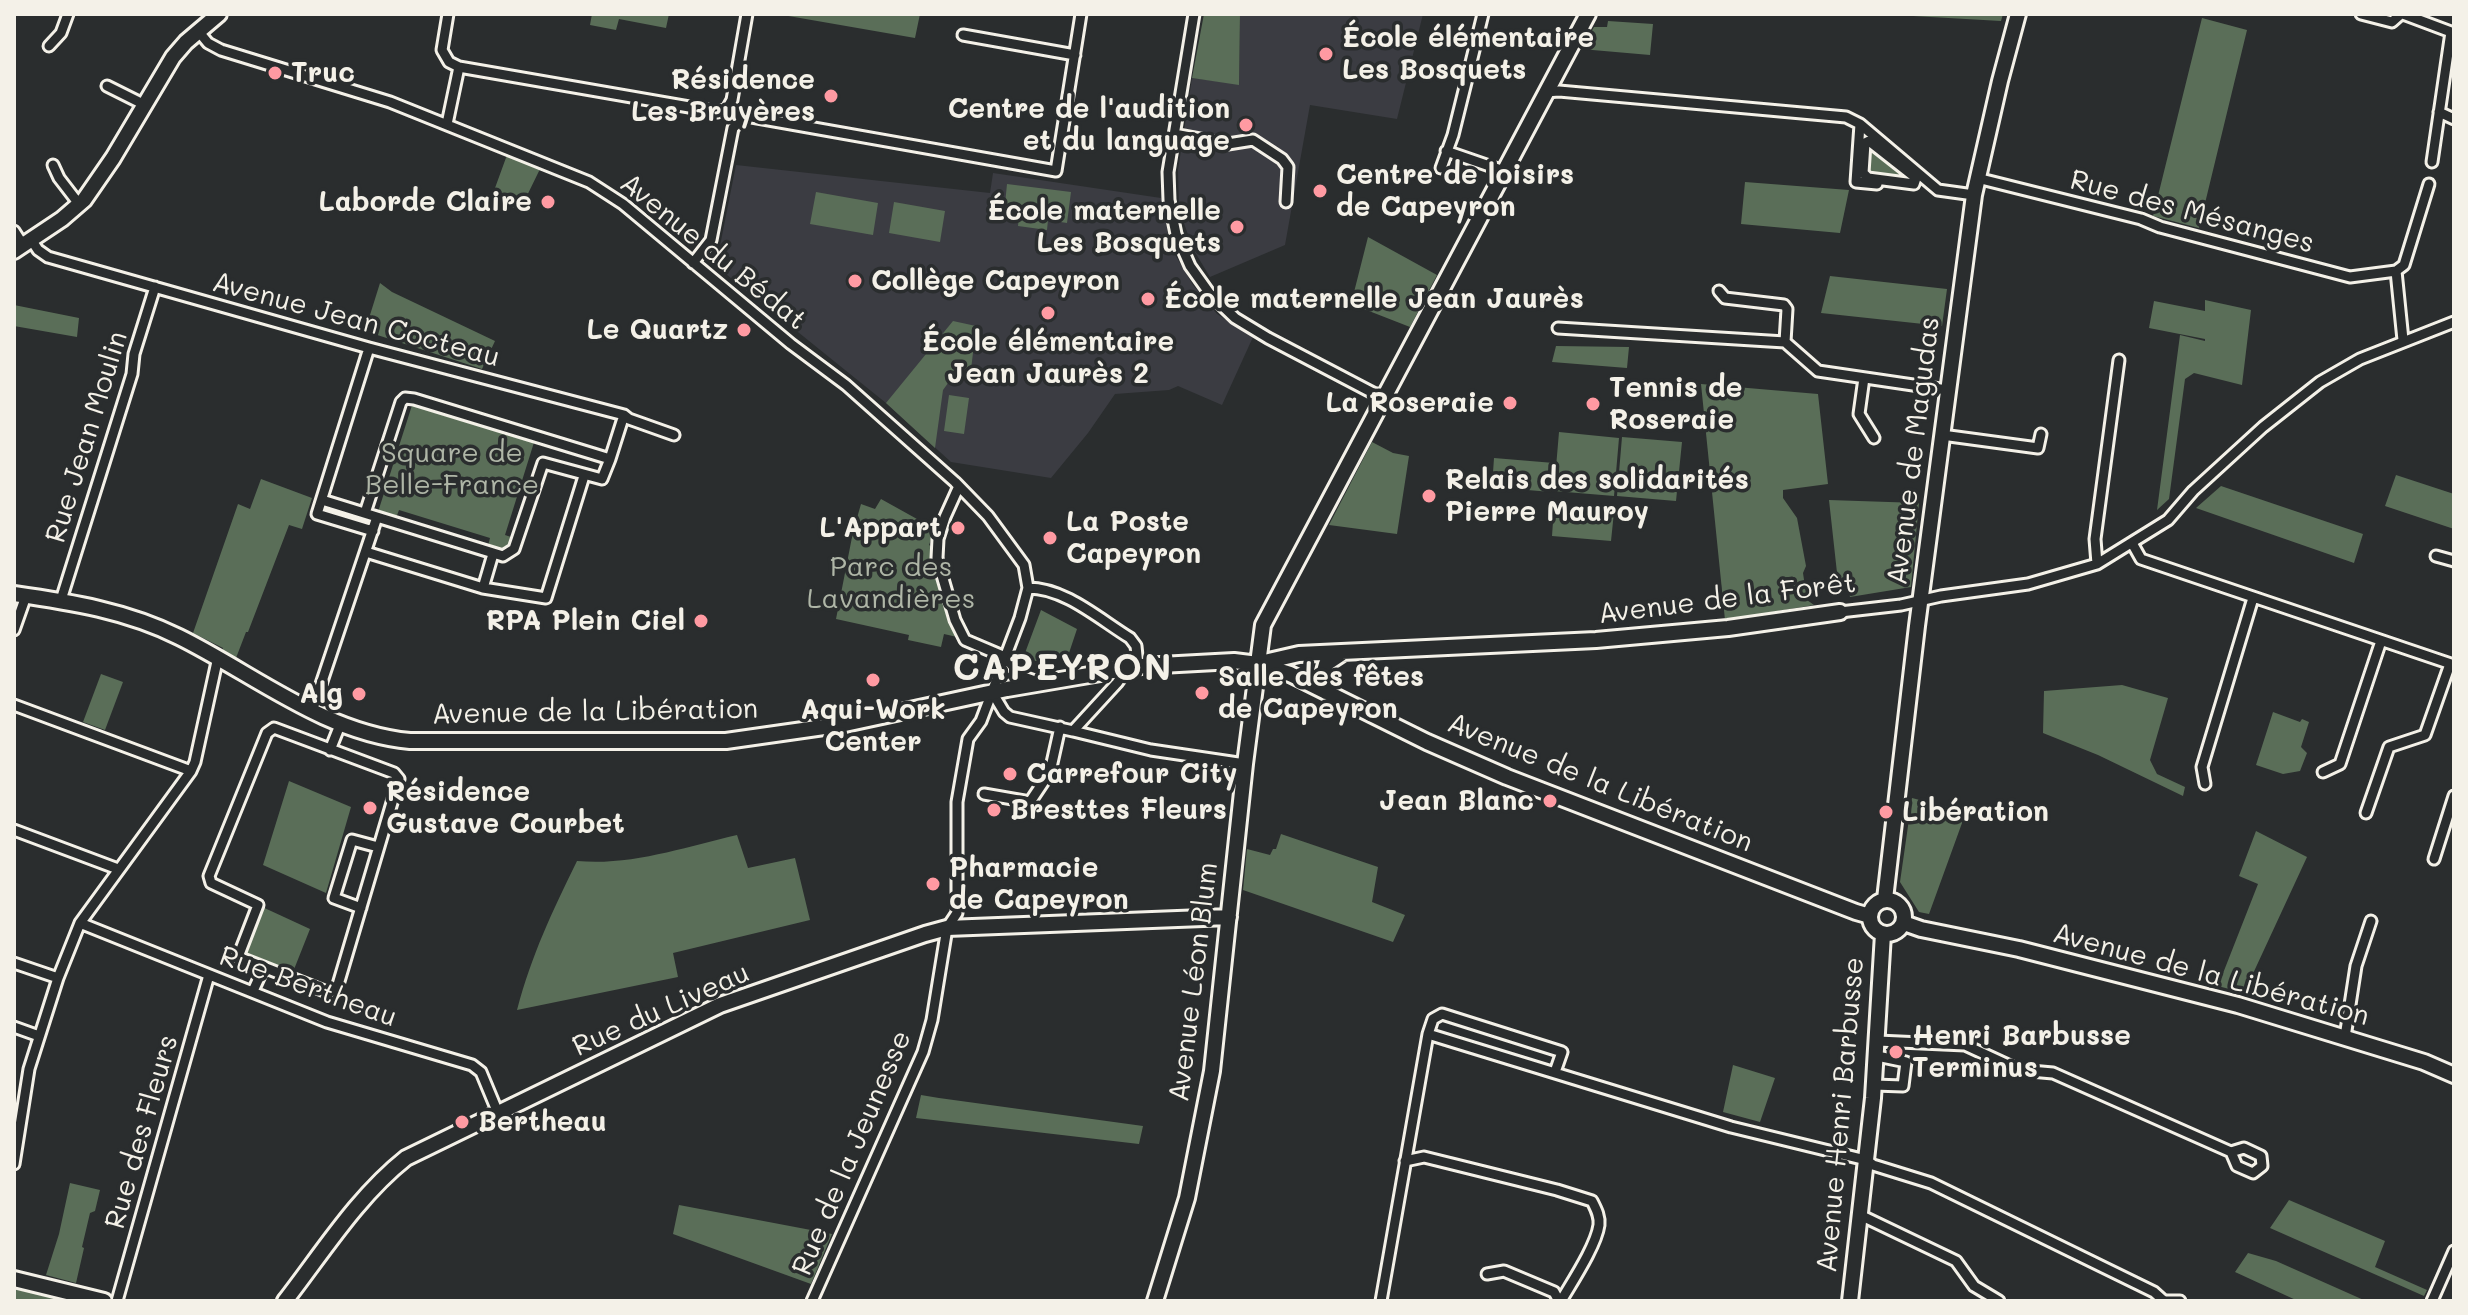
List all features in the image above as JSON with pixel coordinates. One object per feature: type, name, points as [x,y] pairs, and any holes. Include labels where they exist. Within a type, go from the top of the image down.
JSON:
[{"type":"street","points":[[49,46],[61,33],[68,14]]},
{"type":"street","points":[[448,14],[442,50],[449,62],[459,67],[718,112],[727,109],[732,100],[747,14]]},
{"type":"street","points":[[693,263],[711,240],[733,128],[746,116],[1056,171],[1081,14]]},
{"type":"street","points":[[1194,14],[1168,180],[1176,234],[1190,266],[1210,294],[1235,318],[1373,393],[1384,396]]},
{"type":"street","points":[[1441,168],[1453,135],[1483,14]]},
{"type":"street","name":"Avenue de Magudas","points":[[1885,899],[1974,195],[2018,14]]},
{"type":"street","points":[[2361,14],[2392,22],[2402,14],[2451,32],[2449,80],[2439,112],[2432,162]]},
{"type":"street","points":[[14,231],[23,246],[79,204],[96,184],[173,57],[216,15]]},
{"type":"street","name":"Avenue Léon Blum","points":[[1155,1301],[1187,1198],[1212,1071],[1263,625],[1465,248],[1584,15]]},
{"type":"street","name":"Avenue du Bédat","points":[[199,32],[208,43],[221,50],[390,102],[589,182],[623,204],[791,344],[846,385],[959,486],[1010,543],[1024,565],[1028,588]]},
{"type":"street","points":[[963,35],[1075,55]]},
{"type":"street","points":[[447,124],[459,67]]},
{"type":"street","points":[[107,86],[145,105]]},
{"type":"street","points":[[1546,92],[1846,117],[1860,124],[1938,190]]},
{"type":"street","points":[[2439,112],[2454,119]]},
{"type":"street","points":[[1860,124],[1856,182],[1974,195]]},
{"type":"street","points":[[1174,134],[1228,144],[1253,140],[1282,159],[1288,167],[1286,202]]},
{"type":"street","points":[[1869,141],[1917,181],[1914,184],[1868,178],[1863,173],[1865,143],[1869,141]]},
{"type":"street","points":[[1446,151],[1504,171]]},
{"type":"street","points":[[53,165],[79,204]]},
{"type":"street","name":"Rue des Mésanges","points":[[1977,178],[2141,219],[2160,227],[2350,277],[2396,271]]},
{"type":"street","points":[[2403,340],[2396,271],[2404,265],[2429,184]]},
{"type":"street","name":"Avenue Jean Cocteau","points":[[23,246],[48,257],[369,348],[624,415],[674,435]]},
{"type":"street","name":"Rue Jean Moulin","points":[[61,600],[132,374],[134,354],[155,287]]},
{"type":"street","points":[[1719,291],[1725,298],[1784,305],[1787,309],[1785,342]]},
{"type":"street","name":"Avenue de la Forêt","points":[[1258,664],[1299,654],[1596,640],[1728,628],[2028,584],[2097,564],[2132,543],[2168,520],[2193,491],[2263,427],[2320,382],[2360,359],[2454,322]]},
{"type":"street","points":[[1558,328],[1785,342],[1818,371],[1947,390]]},
{"type":"street","points":[[369,348],[317,514],[373,531]]},
{"type":"street","points":[[2097,564],[2095,539],[2119,360]]},
{"type":"street","points":[[1864,378],[1859,414],[1874,438]]},
{"type":"street","points":[[365,513],[401,402],[405,398],[610,459]]},
{"type":"street","points":[[322,500],[503,556],[514,549],[543,463],[602,479],[624,415]]},
{"type":"street","points":[[1942,435],[2038,448],[2041,434]]},
{"type":"street","points":[[366,552],[483,588],[546,598],[584,476]]},
{"type":"street","points":[[959,486],[938,539],[937,558],[955,620],[965,640],[1005,657],[1021,676],[1042,683]]},
{"type":"street","points":[[312,711],[377,517]]},
{"type":"street","points":[[2132,543],[2141,559],[2452,665],[2425,735],[2389,747],[2366,813]]},
{"type":"street","points":[[483,588],[493,554]]},
{"type":"street","points":[[2436,556],[2454,561]]},
{"type":"street","points":[[1028,588],[1060,594],[1130,638],[1136,646],[1133,667],[1073,731]]},
{"type":"street","name":"Rue de la Jeunesse","points":[[812,1301],[923,1052],[932,1020],[947,928],[957,913],[957,802],[968,739],[981,721],[1028,588]]},
{"type":"street","points":[[14,630],[20,595]]},
{"type":"street","name":"Avenue de la Libération","points":[[20,595],[98,608],[147,623],[218,657],[340,725],[378,737],[410,741],[715,742],[845,724],[992,692],[1133,667],[1234,661],[1258,664],[1290,674],[1427,742],[1507,777],[1863,914]]},
{"type":"street","points":[[2205,784],[2202,767],[2253,598]]},
{"type":"street","points":[[2323,772],[2340,764],[2381,641]]},
{"type":"street","points":[[1326,692],[1323,675],[1326,664],[1345,652]]},
{"type":"street","points":[[14,1164],[29,1069],[58,978],[80,923],[191,771],[218,657]]},
{"type":"street","points":[[992,692],[1010,717],[1151,750],[1245,764]]},
{"type":"street","points":[[14,705],[191,771]]},
{"type":"street","points":[[330,750],[340,725]]},
{"type":"street","points":[[984,794],[1030,802],[1050,772],[1060,727]]},
{"type":"street","points":[[274,728],[394,773],[399,779],[378,847],[337,988],[327,992],[238,957],[258,905],[211,883],[209,876],[267,733],[274,728]]},
{"type":"street","points":[[2434,859],[2454,796]]},
{"type":"street","points":[[14,830],[118,869]]},
{"type":"street","points":[[361,908],[334,898],[352,840],[378,847]]},
{"type":"street","points":[[1885,899],[1901,906],[1904,923],[1893,933],[1883,934],[1863,914],[1885,899]]},
{"type":"street","name":"Rue du Liveau","points":[[285,1301],[350,1216],[390,1171],[423,1148],[720,1005],[947,928],[1229,917]]},
{"type":"street","points":[[2345,1037],[2356,966],[2371,921]]},
{"type":"street","name":"Rue Bertheau","points":[[80,923],[327,1022],[472,1065],[481,1072],[498,1113]]},
{"type":"street","name":"Avenue de la Libération","points":[[1904,923],[2173,988],[2345,1037],[2454,1075]]},
{"type":"street","name":"Avenue Henri Barbusse","points":[[1850,1301],[1874,1085],[1883,934]]},
{"type":"street","points":[[14,963],[58,978]]},
{"type":"street","points":[[253,991],[264,967]]},
{"type":"street","name":"Rue des Fleurs","points":[[117,1301],[209,975]]},
{"type":"street","points":[[1381,1301],[1433,1019],[1442,1014],[1562,1052],[1555,1072]]},
{"type":"street","points":[[14,1027],[39,1036]]},
{"type":"street","points":[[1428,1034],[1731,1127],[1866,1160],[1931,1183],[2154,1292],[2165,1301],[2180,1301]]},
{"type":"street","points":[[1877,1048],[1965,1045],[2019,1070],[2053,1073],[2231,1152]]},
{"type":"street","points":[[1874,1085],[1903,1086],[1906,1075],[1906,1062],[1877,1048]]},
{"type":"street","points":[[1405,1161],[1424,1157],[1592,1201],[1600,1224],[1560,1301],[1554,1292],[1504,1271],[1487,1274]]},
{"type":"street","points":[[1860,1215],[1956,1261],[1974,1286],[1999,1301]]},
{"type":"street","points":[[2432,1301],[2454,1251]]},
{"type":"street","points":[[14,1279],[104,1301]]},
{"type":"shaded area","points":[[1240,14],[1423,14],[1397,119],[1310,105],[1285,245],[1210,277],[1193,249],[1179,209],[1178,170],[1192,78],[1239,84]]},
{"type":"shaded area","points":[[736,165],[990,193],[993,173],[1161,198],[1171,248],[1193,285],[1217,314],[1253,337],[1222,405],[1178,386],[1169,390],[1115,394],[1051,478],[951,462],[886,403],[716,266]]},
{"type":"green space","points":[[592,14],[669,14],[666,28],[619,19],[616,30],[590,25]]},
{"type":"green space","points":[[777,14],[920,14],[915,38]]},
{"type":"green space","points":[[1204,14],[1240,14],[1239,85],[1192,78]]},
{"type":"green space","points":[[1878,14],[2003,14],[2001,21]]},
{"type":"green space","points":[[2202,18],[2247,30],[2199,228],[2153,216]]},
{"type":"green space","points":[[1608,21],[1653,24],[1650,55],[1581,49],[1594,27],[1607,27]]},
{"type":"green space","points":[[1866,144],[1913,181],[1871,177],[1865,170]]},
{"type":"green space","points":[[507,155],[540,169],[520,210],[491,199]]},
{"type":"green space","points":[[1745,182],[1849,190],[1840,233],[1741,224]]},
{"type":"green space","points":[[1007,184],[1071,192],[1067,223],[1048,220],[1047,230],[1018,226],[1019,216],[1004,214]]},
{"type":"green space","points":[[816,192],[878,203],[873,235],[810,224]]},
{"type":"green space","points":[[894,202],[945,211],[940,242],[889,233]]},
{"type":"green space","points":[[1368,237],[1437,275],[1410,327],[1351,304]]},
{"type":"green space","points":[[1830,276],[1947,289],[1942,326],[1821,313]]},
{"type":"green space","points":[[380,283],[392,292],[495,341],[482,369],[365,331]]},
{"type":"green space","points":[[2205,300],[2251,310],[2242,385],[2194,373],[2185,379],[2169,499],[2157,510],[2180,335],[2205,339],[2149,328],[2154,301],[2205,311]]},
{"type":"green space","points":[[14,305],[79,318],[77,337],[14,326]]},
{"type":"green space","points":[[953,321],[976,326],[970,379],[951,379],[943,390],[935,448],[886,403]]},
{"type":"green space","points":[[1556,346],[1629,347],[1627,368],[1552,362]]},
{"type":"green space","points":[[1701,384],[1818,394],[1828,484],[1783,490],[1783,498],[1797,518],[1806,566],[1803,573],[1807,600],[1814,605],[1725,620]]},
{"type":"green space","points":[[949,395],[969,398],[964,434],[944,431]]},
{"type":"green space","name":"Square de Belle-France","points":[[414,399],[536,436],[505,535],[514,538],[507,547],[488,546],[490,538],[399,510],[396,518],[378,512]]},
{"type":"green space","points":[[1559,432],[1619,438],[1614,496],[1554,491]]},
{"type":"green space","points":[[1622,437],[1682,442],[1676,501],[1617,496]]},
{"type":"green space","points":[[1372,442],[1393,453],[1409,456],[1397,534],[1329,525]]},
{"type":"green space","points":[[1494,458],[1554,463],[1551,492],[1492,487]]},
{"type":"green space","points":[[2396,475],[2454,494],[2454,529],[2385,506]]},
{"type":"green space","points":[[261,479],[312,498],[302,529],[289,525],[236,658],[193,633],[238,504],[250,509]]},
{"type":"green space","points":[[2221,486],[2363,534],[2354,563],[2196,508]]},
{"type":"green space","name":"Parc des Lavandières","points":[[881,499],[935,529],[929,545],[934,548],[932,557],[957,637],[944,634],[941,647],[908,640],[909,635],[836,619],[861,504],[875,509]]},
{"type":"green space","points":[[1829,500],[1919,503],[1911,587],[1850,597],[1848,589],[1839,591]]},
{"type":"green space","points":[[1554,507],[1614,512],[1611,541],[1552,536]]},
{"type":"green space","points":[[1041,610],[1077,629],[1068,656],[1035,661],[1025,653]]},
{"type":"green space","points":[[101,674],[123,682],[105,730],[83,722]]},
{"type":"green space","points":[[2122,685],[2168,698],[2150,760],[2157,774],[2185,787],[2183,796],[2098,755],[2043,733],[2044,691]]},
{"type":"green space","points":[[2273,712],[2300,722],[2302,719],[2309,722],[2301,747],[2307,753],[2300,771],[2283,774],[2256,765]]},
{"type":"green space","points":[[289,781],[351,807],[326,893],[263,865]]},
{"type":"green space","points":[[1912,798],[1966,812],[1929,914],[1919,912],[1900,882]]},
{"type":"green space","points":[[2256,831],[2307,857],[2244,993],[2218,986],[2258,884],[2239,876]]},
{"type":"green space","points":[[1281,834],[1378,867],[1372,902],[1405,915],[1393,942],[1243,890],[1247,849],[1270,855],[1276,849]]},
{"type":"green space","points":[[737,835],[748,868],[795,858],[810,920],[673,953],[678,977],[517,1010],[543,934],[577,861],[638,858]]},
{"type":"green space","points":[[258,905],[310,929],[291,977],[238,957]]},
{"type":"green space","points":[[1733,1065],[1775,1078],[1760,1122],[1723,1112]]},
{"type":"green space","points":[[921,1095],[1143,1126],[1139,1144],[916,1118]]},
{"type":"green space","points":[[70,1183],[100,1190],[95,1211],[90,1213],[76,1283],[46,1275]]},
{"type":"green space","points":[[2289,1200],[2385,1241],[2375,1267],[2427,1290],[2424,1296],[2270,1228]]},
{"type":"green space","points":[[679,1205],[832,1234],[811,1284],[673,1234]]},
{"type":"green space","points":[[2248,1253],[2276,1261],[2366,1301],[2298,1301],[2235,1272]]},
{"type":"green space","points":[[14,1279],[104,1301],[14,1301]]},
{"type":"place","name":"École élémentaire Les Bosquets","points":[[1326,54]]},
{"type":"place","name":"Truc","points":[[275,73]]},
{"type":"place","name":"Résidence Les Bruyères","points":[[831,96]]},
{"type":"place","name":"Centre de l'audition et du language","points":[[1246,125]]},
{"type":"place","name":"Centre de loisirs de Capeyron","points":[[1320,191]]},
{"type":"place","name":"Laborde Claire","points":[[548,202]]},
{"type":"place","name":"École maternelle Les Bosquets","points":[[1237,227]]},
{"type":"place","name":"Collège Capeyron","points":[[855,281]]},
{"type":"place","name":"École maternelle Jean Jaurès","points":[[1148,299]]},
{"type":"place","name":"École élémentaire Jean Jaurès 2","points":[[1048,313]]},
{"type":"place","name":"Le Quartz","points":[[744,330]]},
{"type":"place","name":"La Roseraie","points":[[1510,403]]},
{"type":"place","name":"Tennis de Roseraie","points":[[1593,404]]},
{"type":"place","name":"Relais des solidarités Pierre Mauroy","points":[[1429,496]]},
{"type":"place","name":"L'Appart","points":[[958,528]]},
{"type":"place","name":"La Poste Capeyron","points":[[1050,538]]},
{"type":"place","name":"RPA Plein Ciel","points":[[701,621]]},
{"type":"place","name":"Aqui-Work Center","points":[[873,680]]},
{"type":"place","name":"Salle des fêtes de Capeyron","points":[[1202,693]]},
{"type":"place","name":"Alg","points":[[359,694]]},
{"type":"place","name":"Carrefour City","points":[[1010,774]]},
{"type":"place","name":"Jean Blanc","points":[[1550,801]]},
{"type":"place","name":"Résidence Gustave Courbet","points":[[370,808]]},
{"type":"place","name":"Bresttes Fleurs","points":[[994,810]]},
{"type":"place","name":"Libération","points":[[1886,812]]},
{"type":"place","name":"Pharmacie de Capeyron","points":[[933,884]]},
{"type":"place","name":"Henri Barbusse Terminus","points":[[1896,1052]]},
{"type":"place","name":"Bertheau","points":[[462,1122]]},
{"type":"district","name":"CAPEYRON","points":[[1063,669]]}]
